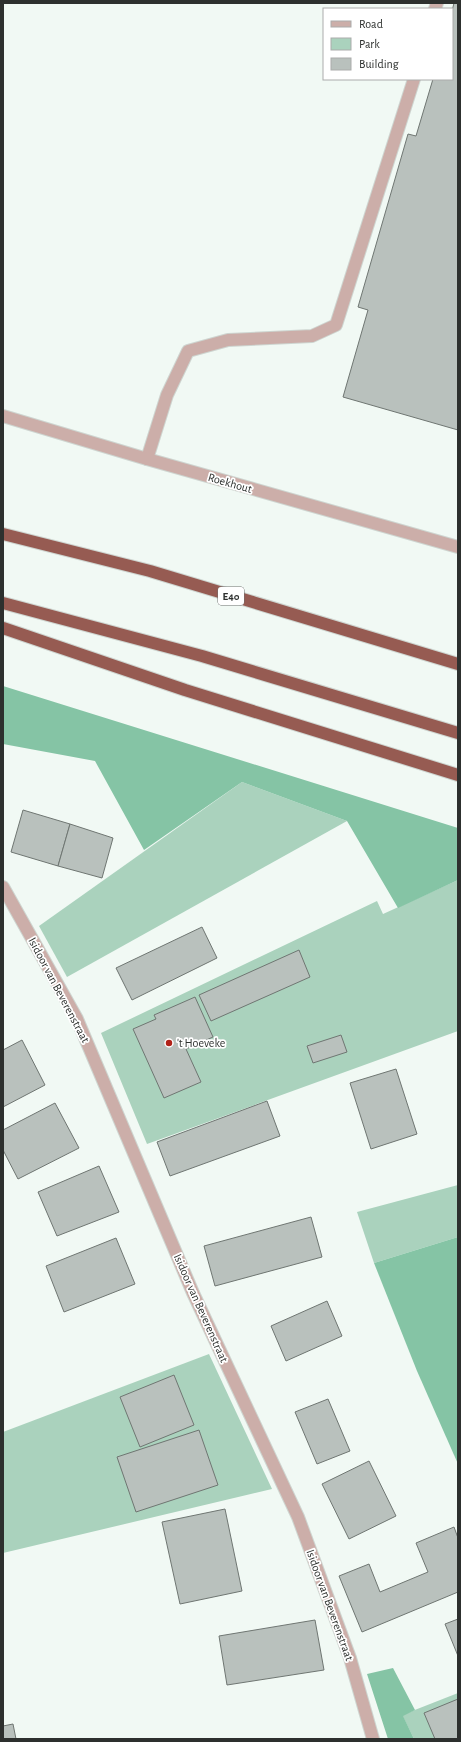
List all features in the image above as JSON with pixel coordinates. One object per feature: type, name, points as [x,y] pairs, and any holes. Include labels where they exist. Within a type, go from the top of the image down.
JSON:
[{"type":"highway","name":"E40","points":[[3,534],[150,571],[458,664]]},
{"type":"highway","points":[[3,603],[202,656],[458,733]]},
{"type":"highway","points":[[3,628],[185,690],[458,775]]},
{"type":"street","points":[[147,459],[167,395],[188,351],[228,340],[312,336],[336,325],[414,80]]},
{"type":"street","name":"Roekhout","points":[[3,416],[458,548]]},
{"type":"street","name":"Isidoor van Beverenstraat","points":[[3,888],[77,1020],[193,1293],[298,1517],[350,1658],[373,1739]]},
{"type":"green space","points":[[3,686],[458,828],[458,880],[398,908],[347,821],[242,782],[144,850],[95,761],[3,744]]},
{"type":"green space","points":[[242,782],[347,821],[67,977],[39,926]]},
{"type":"green space","points":[[458,880],[458,1031],[147,1144],[101,1033],[377,901],[383,914]]},
{"type":"green space","points":[[458,1185],[458,1237],[374,1263],[357,1212]]},
{"type":"green space","points":[[458,1237],[458,1464],[417,1371],[374,1263]]},
{"type":"green space","points":[[209,1354],[272,1489],[3,1553],[3,1432]]},
{"type":"green space","points":[[393,1668],[415,1710],[403,1716],[414,1739],[388,1739],[367,1674]]},
{"type":"green space","points":[[458,1693],[458,1739],[414,1739],[402,1715]]},
{"type":"building","points":[[454,3],[458,3],[458,430],[343,397],[368,310],[358,307],[408,134],[416,136],[433,80],[453,80]]},
{"type":"building","points":[[23,810],[70,824],[58,866],[11,852]]},
{"type":"building","points":[[70,824],[113,838],[102,878],[58,866]]},
{"type":"building","points":[[202,927],[217,958],[132,1000],[116,968]]},
{"type":"building","points":[[299,950],[310,977],[211,1021],[199,995]]},
{"type":"building","name":"'t Hoeveke","points":[[195,997],[213,1037],[186,1049],[201,1082],[164,1098],[133,1029],[156,1019],[154,1015]]},
{"type":"building","points":[[341,1035],[347,1052],[313,1063],[307,1046]]},
{"type":"building","points":[[22,1040],[45,1085],[3,1107],[3,1050]]},
{"type":"building","points":[[396,1069],[417,1134],[371,1149],[350,1083]]},
{"type":"building","points":[[267,1101],[280,1136],[170,1176],[157,1142]]},
{"type":"building","points":[[55,1103],[79,1148],[18,1179],[3,1150],[3,1130]]},
{"type":"building","points":[[99,1166],[119,1212],[57,1236],[38,1192]]},
{"type":"building","points":[[311,1217],[322,1257],[215,1286],[204,1246]]},
{"type":"building","points":[[116,1238],[135,1284],[64,1312],[46,1266]]},
{"type":"building","points":[[327,1301],[342,1336],[286,1361],[271,1326]]},
{"type":"building","points":[[174,1375],[194,1425],[140,1447],[120,1397]]},
{"type":"building","points":[[328,1399],[350,1451],[317,1464],[295,1412]]},
{"type":"building","points":[[199,1430],[218,1485],[136,1512],[117,1457]]},
{"type":"building","points":[[369,1461],[396,1516],[349,1539],[322,1484]]},
{"type":"building","points":[[225,1509],[242,1591],[180,1604],[162,1522]]},
{"type":"building","points":[[454,1527],[458,1538],[458,1592],[362,1632],[339,1576],[369,1564],[380,1592],[428,1572],[416,1543]]},
{"type":"building","points":[[458,1619],[458,1656],[445,1624]]},
{"type":"building","points":[[315,1620],[324,1670],[227,1685],[219,1636]]},
{"type":"building","points":[[458,1699],[458,1739],[435,1739],[424,1713]]},
{"type":"building","points":[[13,1724],[16,1739],[3,1739],[3,1726]]},
{"type":"place","name":"'t Hoeveke","points":[[169,1043]]}]
